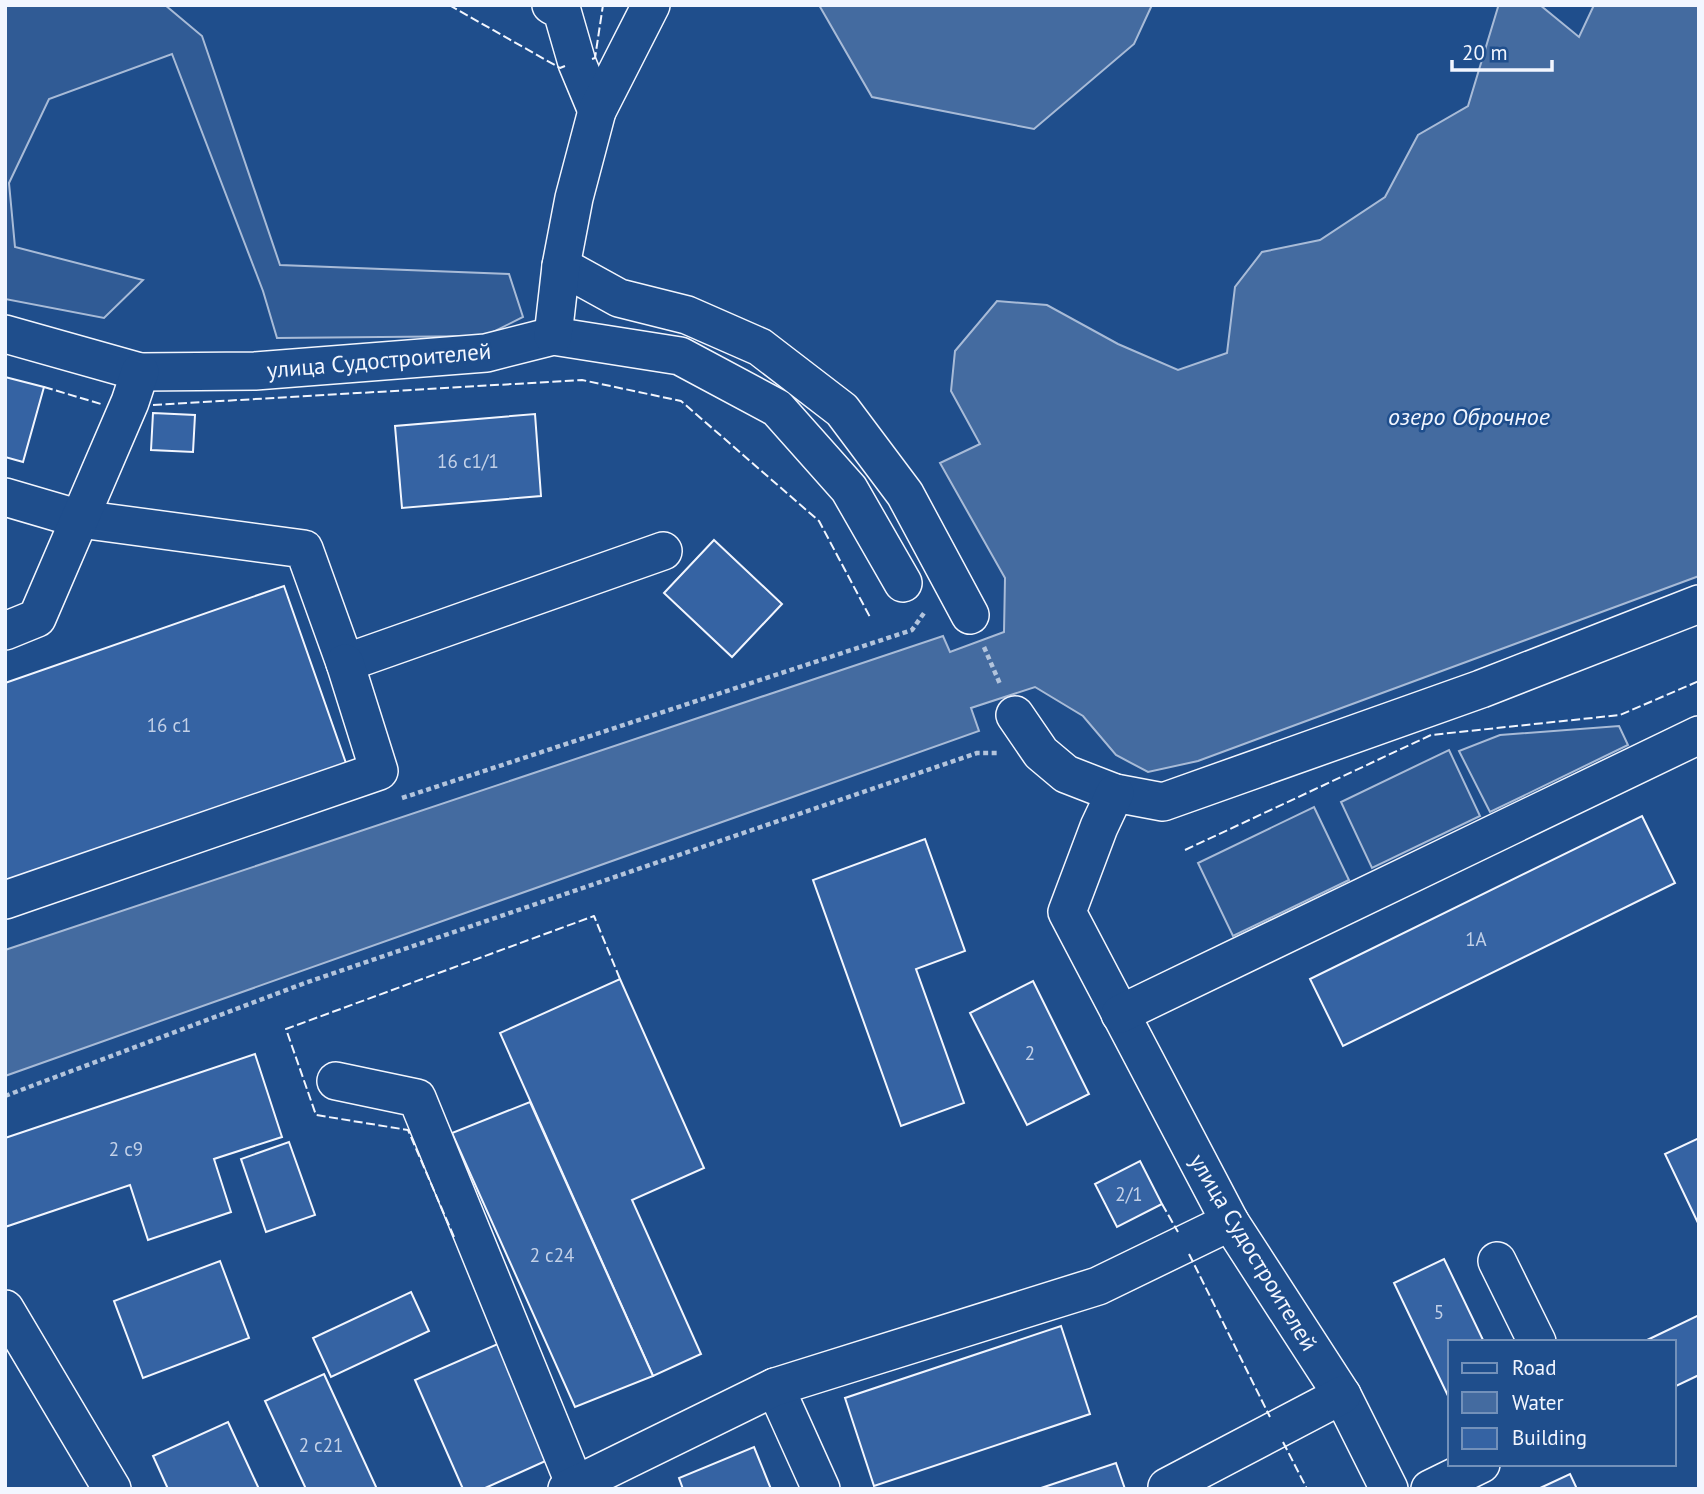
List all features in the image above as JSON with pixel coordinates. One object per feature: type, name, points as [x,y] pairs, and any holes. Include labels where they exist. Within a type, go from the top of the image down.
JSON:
[{"type":"street","points":[[551,5],[562,11],[577,63],[597,111]]},
{"type":"street","points":[[553,336],[561,266],[573,198],[597,111],[651,5]]},
{"type":"street","points":[[561,266],[619,298],[687,315],[760,347],[842,410],[905,494],[975,628]]},
{"type":"street","name":"улица Судостроителей","points":[[5,334],[140,372],[255,371],[486,353],[553,336],[680,356],[777,408],[849,489],[917,593]]},
{"type":"street","points":[[5,631],[37,618],[130,402],[140,372]]},
{"type":"street","points":[[5,498],[80,519],[304,549],[345,663],[379,771],[5,900]]},
{"type":"street","points":[[345,663],[663,551]]},
{"type":"street","points":[[1009,702],[1041,752],[1066,774],[1115,793],[1163,802],[1481,689],[1699,604]]},
{"type":"street","points":[[1120,1014],[1699,735]]},
{"type":"street","name":"улица Судостроителей","points":[[1115,793],[1099,827],[1068,912],[1230,1222],[1342,1395],[1390,1489]]},
{"type":"street","points":[[336,1081],[417,1098],[571,1487],[775,1387],[1098,1286],[1230,1222]]},
{"type":"street","points":[[1497,1261],[1536,1340]]},
{"type":"street","points":[[5,1309],[112,1489]]},
{"type":"street","points":[[775,1387],[821,1489]]},
{"type":"street","points":[[1167,1489],[1179,1480],[1342,1395]]},
{"type":"street","points":[[1430,1489],[1477,1466]]},
{"type":"path","points":[[399,799],[912,629],[917,593]]},
{"type":"path","points":[[975,628],[1009,702]]},
{"type":"path","points":[[5,1096],[305,983],[977,753],[1041,752]]},
{"type":"shaded area","points":[[5,5],[165,5],[202,36],[280,265],[509,274],[523,317],[485,336],[277,338],[263,291],[172,54],[49,99],[9,183],[15,247],[143,280],[104,318],[5,299]]},
{"type":"shaded area","points":[[1619,726],[1628,745],[1490,812],[1459,751],[1500,735]]},
{"type":"shaded area","points":[[1449,750],[1480,816],[1372,868],[1341,802]]},
{"type":"shaded area","points":[[1314,807],[1349,880],[1233,936],[1198,863]]},
{"type":"water","points":[[819,5],[1152,5],[1134,44],[1034,129],[872,97]]},
{"type":"water","name":"озеро Оброчное","points":[[1496,5],[1540,5],[1579,37],[1594,5],[1699,5],[1699,576],[1198,761],[1148,772],[1116,755],[1083,716],[1035,687],[971,708],[979,731],[5,1076],[5,950],[943,636],[950,652],[1004,632],[1005,578],[940,463],[980,444],[951,391],[955,351],[997,301],[1047,305],[1118,344],[1178,370],[1227,353],[1235,287],[1262,252],[1320,240],[1385,197],[1418,135],[1468,106],[1498,7]]},
{"type":"building","points":[[5,377],[44,387],[23,462],[5,457]]},
{"type":"building","points":[[153,413],[195,415],[193,452],[151,450]]},
{"type":"building","points":[[535,414],[541,496],[402,508],[395,426]]},
{"type":"building","points":[[714,540],[782,604],[732,657],[664,593]]},
{"type":"building","points":[[284,586],[347,766],[5,886],[5,683]]},
{"type":"building","points":[[1642,816],[1675,883],[1343,1046],[1310,979]]},
{"type":"building","points":[[925,839],[965,951],[916,969],[964,1103],[901,1126],[813,880]]},
{"type":"building","points":[[620,979],[704,1168],[632,1200],[701,1354],[653,1376],[500,1033]]},
{"type":"building","points":[[1033,981],[1089,1094],[1027,1125],[970,1013]]},
{"type":"building","points":[[255,1054],[282,1137],[214,1159],[231,1212],[148,1240],[130,1185],[5,1227],[5,1138]]},
{"type":"building","points":[[530,1102],[653,1376],[575,1407],[452,1133]]},
{"type":"building","points":[[1699,1138],[1699,1225],[1665,1154]]},
{"type":"building","points":[[289,1142],[315,1215],[266,1232],[241,1159]]},
{"type":"building","points":[[1140,1161],[1162,1204],[1117,1227],[1095,1184]]},
{"type":"building","points":[[1444,1259],[1483,1340],[1448,1340],[1448,1396],[1394,1283]]},
{"type":"building","points":[[220,1261],[249,1338],[143,1378],[114,1301]]},
{"type":"building","points":[[411,1292],[429,1331],[331,1377],[313,1338]]},
{"type":"building","points":[[1699,1315],[1699,1375],[1676,1386],[1676,1340],[1647,1340]]},
{"type":"building","points":[[1061,1326],[1090,1414],[874,1486],[845,1398]]},
{"type":"building","points":[[500,1343],[550,1459],[483,1489],[463,1489],[415,1380]]},
{"type":"building","points":[[324,1374],[377,1489],[306,1489],[265,1401]]},
{"type":"building","points":[[228,1422],[259,1489],[168,1489],[153,1456]]},
{"type":"building","points":[[754,1447],[771,1489],[683,1489],[679,1478]]},
{"type":"building","points":[[1116,1463],[1125,1489],[1038,1489]]},
{"type":"building","points":[[1570,1474],[1577,1489],[1538,1489]]},
{"type":"fence","points":[[449,5],[560,68],[565,66]]},
{"type":"fence","points":[[592,59],[595,58],[603,5]]},
{"type":"fence","points":[[153,405],[582,380],[681,401],[819,521],[871,619]]},
{"type":"fence","points":[[44,387],[101,404]]},
{"type":"fence","points":[[1185,850],[1431,735],[1620,715],[1699,681]]},
{"type":"fence","points":[[454,1237],[408,1130],[316,1115],[286,1029],[594,916],[620,979]]},
{"type":"fence","points":[[1162,1204],[1178,1232]]},
{"type":"fence","points":[[1189,1254],[1270,1417]]},
{"type":"fence","points":[[1283,1442],[1307,1489]]}]
